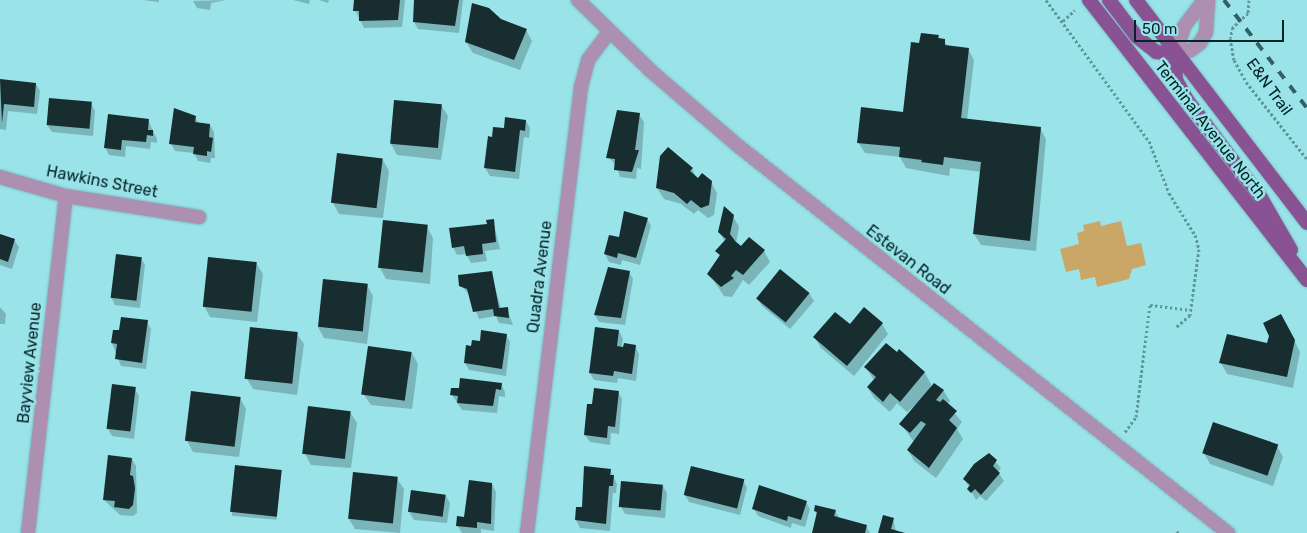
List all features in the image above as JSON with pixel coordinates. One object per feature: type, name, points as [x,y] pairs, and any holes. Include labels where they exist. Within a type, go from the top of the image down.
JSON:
[{"type":"main road","name":"Terminal Avenue North","points":[[1089,0],[1307,278]]},
{"type":"main road","points":[[1110,0],[1137,37],[1156,52],[1175,54],[1176,80],[1187,100],[1261,198],[1307,278]]},
{"type":"main road","name":"Terminal Avenue North","points":[[1136,0],[1175,54],[1307,223]]},
{"type":"street","name":"Estevan Road","points":[[578,0],[609,32],[751,157],[1228,533]]},
{"type":"street","points":[[1206,0],[1206,32],[1200,43],[1191,50],[1175,54],[1180,33],[1206,0]]},
{"type":"street","name":"Quadra Avenue","points":[[527,533],[581,87],[588,60],[609,32]]},
{"type":"street","name":"Hawkins Street","points":[[0,177],[66,196],[199,217]]},
{"type":"street","name":"Bayview Avenue","points":[[28,533],[66,196]]},
{"type":"path","points":[[1046,0],[1149,141],[1169,192],[1195,235],[1199,249],[1190,315],[1176,327]]},
{"type":"path","name":"E&N Trail","points":[[1249,0],[1248,13],[1233,27],[1230,38],[1234,60],[1246,82],[1307,159]]},
{"type":"path","points":[[1063,21],[1076,9]]},
{"type":"path","points":[[1125,433],[1136,417],[1150,305],[1190,310]]},
{"type":"shaded area","points":[[1100,221],[1101,226],[1121,221],[1127,246],[1141,243],[1146,265],[1132,269],[1129,279],[1097,287],[1095,277],[1081,280],[1079,269],[1066,272],[1060,249],[1079,244],[1077,233],[1084,231],[1083,225]]},
{"type":"building","points":[[354,0],[400,0],[398,20],[359,21],[359,11],[353,11]]},
{"type":"building","points":[[414,0],[459,0],[455,26],[413,22]]},
{"type":"building","points":[[472,3],[489,8],[501,19],[527,29],[514,60],[465,42]]},
{"type":"building","points":[[921,33],[939,35],[938,38],[945,39],[945,45],[969,48],[961,118],[1041,127],[1030,241],[973,234],[981,162],[944,157],[943,165],[921,162],[922,160],[899,157],[900,147],[857,143],[861,107],[903,112],[911,42],[919,43]]},
{"type":"building","points":[[0,79],[36,83],[34,107],[4,104],[2,123]]},
{"type":"building","points":[[49,98],[92,102],[89,129],[47,125]]},
{"type":"building","points":[[394,100],[442,104],[438,148],[390,144]]},
{"type":"building","points":[[174,108],[196,116],[195,122],[210,124],[209,137],[213,138],[211,152],[207,151],[207,156],[193,154],[194,147],[169,144]]},
{"type":"building","points":[[617,110],[640,113],[635,150],[639,150],[632,172],[614,170],[615,159],[606,158]]},
{"type":"building","points":[[108,114],[149,119],[148,130],[153,130],[153,136],[147,135],[146,142],[122,140],[121,150],[104,148]]},
{"type":"building","points":[[505,117],[526,120],[525,131],[520,130],[515,172],[484,168],[488,136],[492,137],[493,127],[504,128]]},
{"type":"building","points":[[668,147],[693,168],[690,171],[698,178],[702,173],[712,181],[709,205],[701,208],[691,200],[687,204],[674,193],[656,188],[660,156]]},
{"type":"building","points":[[337,153],[383,159],[377,208],[331,203]]},
{"type":"building","points":[[724,206],[734,215],[730,234],[735,241],[741,246],[749,237],[765,250],[743,275],[736,270],[731,276],[734,278],[721,287],[707,274],[720,255],[715,251],[726,239],[718,232]]},
{"type":"building","points":[[624,211],[648,218],[636,258],[618,253],[617,258],[604,254],[609,235],[619,237]]},
{"type":"building","points":[[494,219],[496,242],[482,244],[483,254],[466,256],[464,246],[452,248],[449,228],[487,224],[486,220]]},
{"type":"building","points":[[383,220],[428,225],[423,272],[378,268]]},
{"type":"building","points":[[0,234],[15,239],[8,262],[0,259]]},
{"type":"building","points":[[116,254],[142,257],[136,301],[111,298]]},
{"type":"building","points":[[208,257],[257,262],[252,312],[203,307]]},
{"type":"building","points":[[608,267],[630,271],[621,318],[594,315]]},
{"type":"building","points":[[780,269],[810,293],[786,322],[756,299]]},
{"type":"building","points":[[492,271],[499,308],[508,307],[509,318],[494,316],[493,309],[473,312],[467,289],[459,286],[458,275]]},
{"type":"building","points":[[323,279],[368,284],[363,331],[318,327]]},
{"type":"building","points":[[864,307],[883,323],[847,366],[813,337],[835,312],[850,324]]},
{"type":"building","points":[[1281,314],[1295,340],[1287,377],[1219,363],[1227,334],[1267,343],[1269,336],[1263,323]]},
{"type":"building","points":[[121,317],[148,320],[142,363],[115,359],[117,344],[111,343],[113,330],[119,330]]},
{"type":"building","points":[[250,327],[298,332],[292,384],[245,379]]},
{"type":"building","points":[[595,327],[619,330],[617,346],[623,347],[624,343],[636,345],[632,374],[614,371],[613,376],[589,373]]},
{"type":"building","points":[[481,330],[507,334],[502,369],[464,363],[466,345],[471,346],[472,340],[480,341]]},
{"type":"building","points":[[886,343],[897,352],[899,349],[925,372],[900,402],[890,393],[883,402],[867,387],[876,377],[864,367]]},
{"type":"building","points":[[368,346],[412,352],[405,401],[361,395]]},
{"type":"building","points":[[460,378],[502,383],[501,390],[496,389],[493,406],[457,403],[458,396],[450,395],[451,388],[459,388]]},
{"type":"building","points":[[934,383],[944,390],[936,400],[940,402],[943,399],[957,411],[949,420],[957,428],[929,468],[907,450],[926,424],[921,421],[910,433],[899,424]]},
{"type":"building","points":[[112,384],[136,387],[130,432],[107,429]]},
{"type":"building","points":[[594,388],[619,391],[615,427],[608,426],[607,438],[584,435],[587,404],[592,404]]},
{"type":"building","points":[[191,391],[241,397],[235,447],[185,441]]},
{"type":"building","points":[[308,406],[351,411],[345,459],[302,454]]},
{"type":"building","points":[[1213,422],[1278,444],[1267,476],[1202,453]]},
{"type":"building","points":[[989,453],[997,460],[993,466],[1000,473],[981,495],[975,489],[971,493],[967,489],[970,485],[963,479],[974,464]]},
{"type":"building","points":[[108,455],[132,458],[130,475],[133,476],[135,488],[133,505],[129,509],[114,507],[115,501],[103,500]]},
{"type":"building","points":[[235,465],[282,470],[277,517],[230,512]]},
{"type":"building","points":[[584,466],[611,469],[610,475],[614,475],[613,486],[609,486],[606,524],[575,520],[576,507],[582,507]]},
{"type":"building","points":[[691,466],[744,479],[737,508],[684,495]]},
{"type":"building","points":[[353,472],[398,477],[393,523],[348,519]]},
{"type":"building","points":[[469,480],[492,483],[491,524],[477,522],[477,528],[456,526],[457,516],[464,517]]},
{"type":"building","points":[[621,481],[663,485],[661,511],[619,507]]},
{"type":"building","points":[[759,485],[807,501],[801,520],[788,516],[787,521],[752,509]]},
{"type":"building","points":[[411,490],[446,495],[443,517],[408,512]]},
{"type":"building","points":[[815,505],[836,510],[834,516],[867,525],[865,533],[812,533],[817,512],[814,511]]},
{"type":"building","points":[[883,515],[894,518],[891,529],[905,533],[878,533]]},
{"type":"railway","points":[[1224,0],[1307,108]]}]
